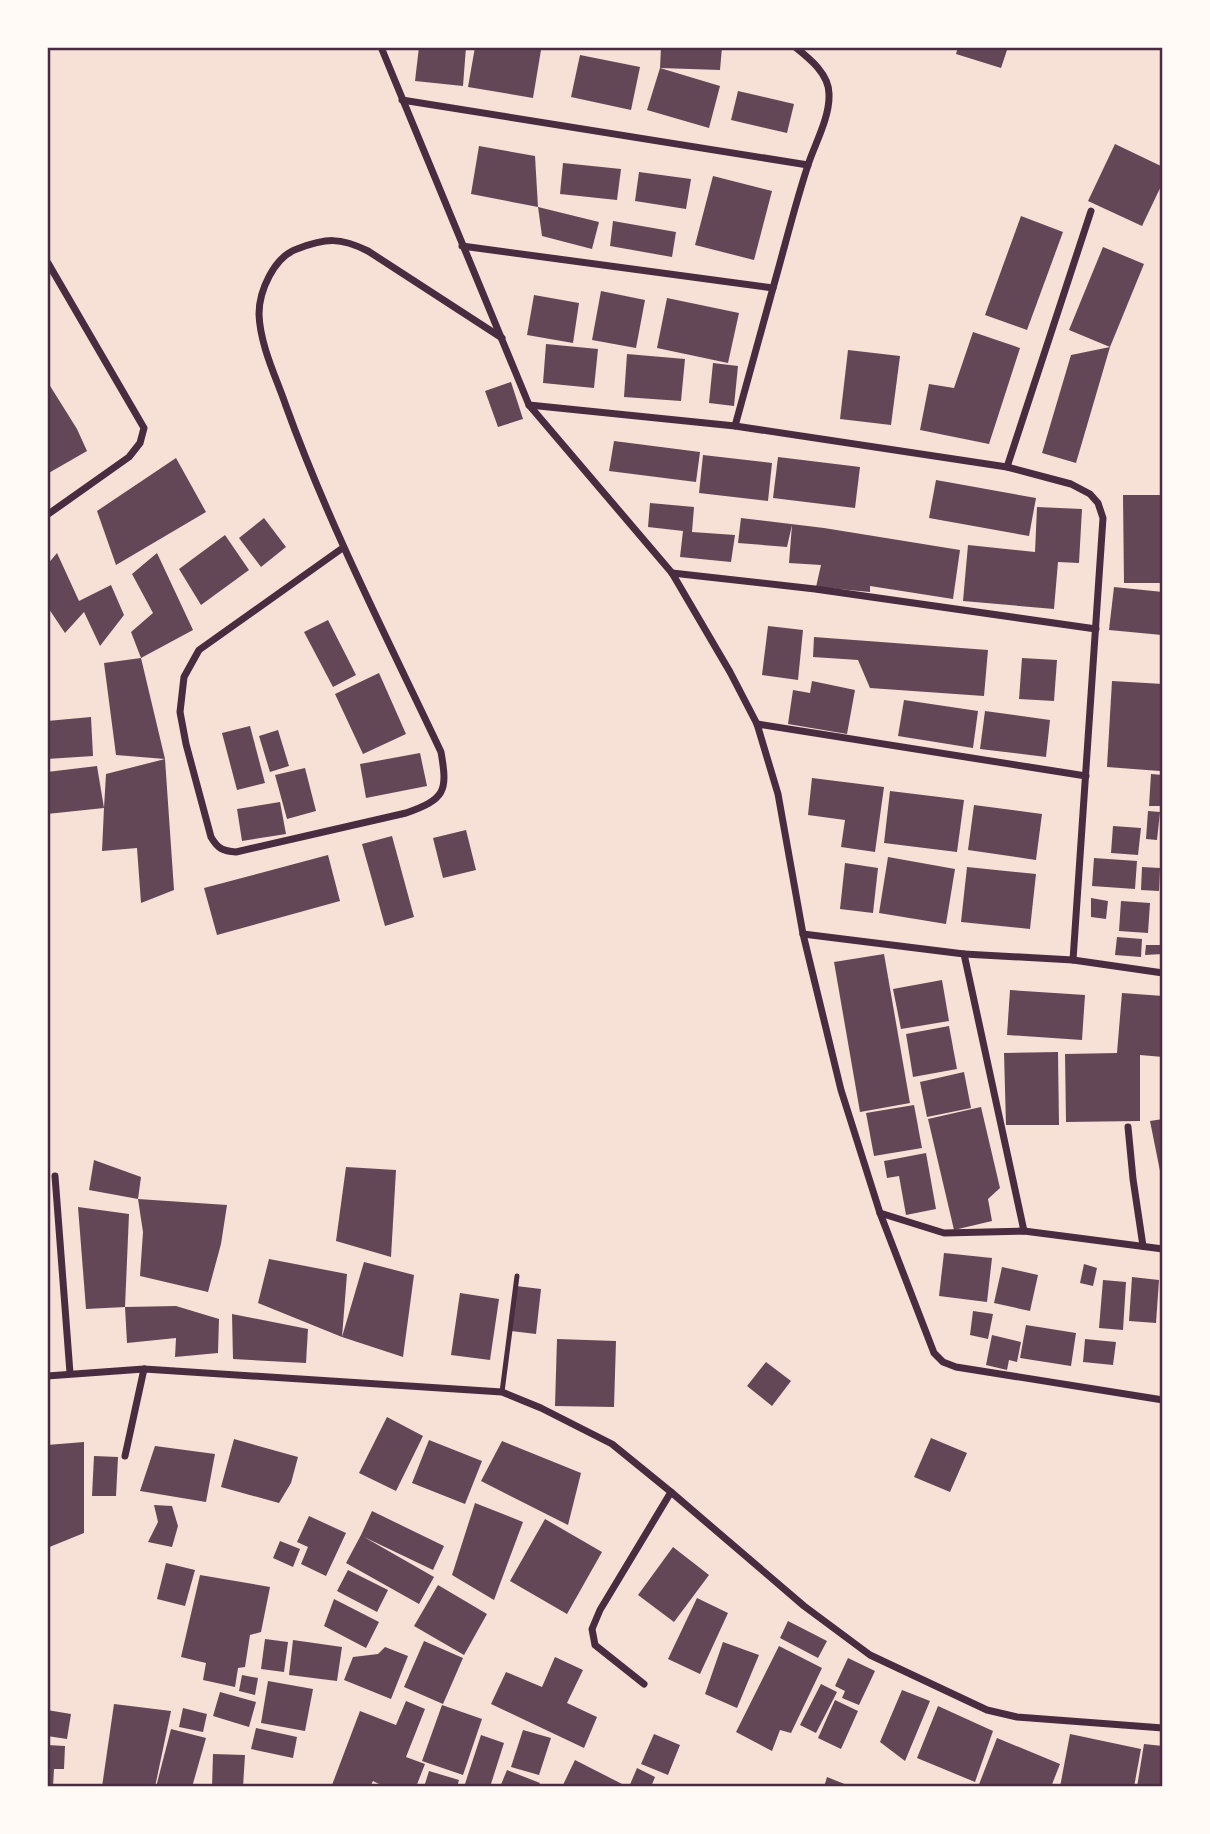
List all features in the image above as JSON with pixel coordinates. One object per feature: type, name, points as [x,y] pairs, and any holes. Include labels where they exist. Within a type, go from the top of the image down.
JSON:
[{"type":"street","points":[[381,47],[529,405],[672,573],[757,724],[778,794],[803,934],[841,1090],[880,1213],[933,1353],[943,1362],[956,1367],[1163,1400]]},
{"type":"street","points":[[736,426],[808,165],[828,107],[830,93],[822,74],[810,59],[795,47]]},
{"type":"street","points":[[402,100],[808,165]]},
{"type":"street","points":[[1007,467],[1091,211]]},
{"type":"street","points":[[344,547],[199,650],[184,677],[180,712],[187,744],[211,837],[217,847],[225,851],[236,852],[406,813],[427,805],[441,794],[445,781],[441,752],[311,473],[262,335],[259,314],[261,294],[273,271],[288,252],[313,243],[348,240],[368,250],[502,338]]},
{"type":"street","points":[[462,246],[773,288]]},
{"type":"street","points":[[47,515],[129,457],[140,443],[144,428],[48,263]]},
{"type":"street","points":[[529,405],[736,426],[1007,467],[1071,484],[1090,494],[1098,503],[1103,518],[1073,960]]},
{"type":"street","points":[[672,573],[1096,629]]},
{"type":"street","points":[[757,724],[1086,776]]},
{"type":"street","points":[[803,934],[964,954],[1073,960],[1163,973]]},
{"type":"street","points":[[964,954],[1024,1231]]},
{"type":"street","points":[[1128,1127],[1143,1246]]},
{"type":"street","points":[[55,1176],[70,1373]]},
{"type":"street","points":[[880,1213],[944,1233],[1024,1231],[1163,1249]]},
{"type":"street","points":[[125,1456],[144,1369]]},
{"type":"street","points":[[47,1376],[144,1369],[502,1392],[541,1408],[612,1444],[804,1606],[870,1655],[987,1710],[1017,1717],[1163,1728]]},
{"type":"street","points":[[644,1684],[595,1645],[593,1629],[600,1610],[671,1492]]},
{"type":"lane","points":[[502,1392],[517,1276]]},
{"type":"building","points":[[419,47],[466,47],[463,86],[415,81]]},
{"type":"building","points":[[475,47],[528,47],[541,50],[533,98],[468,87]]},
{"type":"building","points":[[661,47],[722,47],[720,70],[660,68]]},
{"type":"building","points":[[958,47],[1008,47],[1001,68],[956,54]]},
{"type":"building","points":[[580,55],[640,67],[631,110],[571,97]]},
{"type":"building","points":[[660,68],[720,86],[709,128],[647,110]]},
{"type":"building","points":[[738,91],[794,104],[787,133],[731,120]]},
{"type":"building","points":[[1115,144],[1163,167],[1163,182],[1142,226],[1088,201]]},
{"type":"building","points":[[479,146],[535,156],[538,207],[471,194]]},
{"type":"building","points":[[563,163],[621,169],[617,200],[560,194]]},
{"type":"building","points":[[639,172],[691,179],[686,209],[635,201]]},
{"type":"building","points":[[713,176],[772,191],[754,260],[695,245]]},
{"type":"building","points":[[538,207],[599,222],[592,249],[542,236]]},
{"type":"building","points":[[1021,216],[1063,232],[1027,330],[985,315]]},
{"type":"building","points":[[613,221],[676,232],[672,257],[610,246]]},
{"type":"building","points":[[1103,247],[1144,264],[1110,347],[1069,330]]},
{"type":"building","points":[[601,291],[645,300],[636,348],[592,340]]},
{"type":"building","points":[[534,295],[579,303],[573,343],[527,335]]},
{"type":"building","points":[[667,298],[739,313],[728,363],[657,348]]},
{"type":"building","points":[[973,332],[1020,348],[989,444],[920,430],[929,384],[954,388]]},
{"type":"building","points":[[546,344],[598,349],[594,388],[543,383]]},
{"type":"building","points":[[1110,347],[1076,463],[1042,453],[1071,355]]},
{"type":"building","points":[[848,350],[900,356],[891,425],[840,419]]},
{"type":"building","points":[[627,354],[685,359],[681,401],[624,397]]},
{"type":"building","points":[[713,363],[738,366],[734,406],[709,403]]},
{"type":"building","points":[[47,381],[77,429],[87,451],[47,474]]},
{"type":"building","points":[[511,382],[523,419],[498,427],[485,391]]},
{"type":"building","points":[[614,441],[700,452],[696,482],[609,471]]},
{"type":"building","points":[[703,455],[772,463],[768,501],[699,493]]},
{"type":"building","points":[[778,457],[860,467],[855,508],[773,498]]},
{"type":"building","points":[[176,458],[206,512],[116,565],[97,511]]},
{"type":"building","points":[[936,480],[1036,498],[1029,536],[929,518]]},
{"type":"building","points":[[1123,495],[1163,495],[1163,583],[1124,583]]},
{"type":"building","points":[[650,503],[694,507],[692,532],[735,535],[731,562],[680,557],[683,531],[648,527]]},
{"type":"building","points":[[1037,507],[1082,509],[1079,563],[1058,562],[1054,609],[963,601],[968,545],[1035,552]]},
{"type":"building","points":[[264,518],[286,547],[261,567],[239,538]]},
{"type":"building","points":[[741,518],[824,528],[960,550],[953,599],[870,586],[870,592],[816,587],[821,565],[789,563],[792,525],[787,547],[738,543]]},
{"type":"building","points":[[225,535],[249,570],[201,605],[179,569]]},
{"type":"building","points":[[57,553],[79,601],[111,585],[124,615],[100,646],[84,612],[65,633],[47,606],[47,565]]},
{"type":"building","points":[[157,553],[193,630],[141,658],[131,632],[153,613],[132,574]]},
{"type":"building","points":[[1114,587],[1163,592],[1162,635],[1109,630]]},
{"type":"building","points":[[328,620],[356,675],[333,687],[304,632]]},
{"type":"building","points":[[768,626],[803,630],[798,680],[762,675]]},
{"type":"building","points":[[814,637],[988,650],[984,696],[870,688],[858,660],[813,657]]},
{"type":"building","points":[[141,658],[165,759],[116,755],[104,663]]},
{"type":"building","points":[[1022,658],[1057,660],[1054,701],[1019,699]]},
{"type":"building","points":[[379,673],[406,734],[363,754],[335,694]]},
{"type":"building","points":[[812,681],[855,690],[847,734],[788,724],[793,690],[810,693]]},
{"type":"building","points":[[1112,681],[1163,684],[1160,771],[1107,767]]},
{"type":"building","points":[[904,700],[978,711],[973,748],[898,736]]},
{"type":"building","points":[[985,711],[1050,720],[1046,757],[980,749]]},
{"type":"building","points":[[91,717],[93,756],[47,759],[47,721]]},
{"type":"building","points":[[250,726],[265,783],[237,790],[222,733]]},
{"type":"building","points":[[278,730],[289,766],[270,772],[259,736]]},
{"type":"building","points":[[420,753],[427,786],[366,798],[360,764]]},
{"type":"building","points":[[165,759],[174,890],[141,903],[137,848],[102,851],[106,774]]},
{"type":"building","points":[[97,766],[104,808],[47,814],[47,772]]},
{"type":"building","points":[[305,768],[316,811],[287,819],[275,775]]},
{"type":"building","points":[[1151,774],[1163,775],[1163,806],[1149,806]]},
{"type":"building","points":[[812,778],[884,787],[875,852],[841,847],[845,820],[808,815]]},
{"type":"building","points":[[890,791],[964,800],[957,852],[884,843]]},
{"type":"building","points":[[280,802],[286,834],[242,841],[237,809]]},
{"type":"building","points":[[974,805],[1042,814],[1036,860],[968,850]]},
{"type":"building","points":[[1148,811],[1160,812],[1157,840],[1146,839]]},
{"type":"building","points":[[1113,826],[1141,828],[1138,855],[1111,853]]},
{"type":"building","points":[[466,830],[476,870],[443,878],[433,838]]},
{"type":"building","points":[[392,836],[414,917],[385,926],[362,844]]},
{"type":"building","points":[[328,855],[340,901],[217,935],[204,888]]},
{"type":"building","points":[[888,857],[955,869],[946,924],[879,913]]},
{"type":"building","points":[[1094,858],[1137,861],[1135,889],[1092,886]]},
{"type":"building","points":[[845,863],[878,868],[873,913],[840,909]]},
{"type":"building","points":[[967,867],[1036,874],[1030,929],[961,922]]},
{"type":"building","points":[[1142,867],[1160,868],[1159,891],[1141,890]]},
{"type":"building","points":[[1091,898],[1108,901],[1106,919],[1091,917]]},
{"type":"building","points":[[1121,901],[1150,903],[1148,933],[1119,931]]},
{"type":"building","points":[[1117,937],[1142,939],[1141,957],[1115,955]]},
{"type":"building","points":[[1146,945],[1163,945],[1163,954],[1145,955]]},
{"type":"building","points":[[884,954],[910,1103],[860,1112],[834,962]]},
{"type":"building","points":[[942,980],[949,1021],[901,1029],[893,989]]},
{"type":"building","points":[[1010,990],[1085,995],[1082,1040],[1007,1035]]},
{"type":"building","points":[[1122,993],[1163,996],[1163,1057],[1140,1055],[1140,1121],[1066,1122],[1065,1054],[1117,1053]]},
{"type":"building","points":[[949,1026],[957,1069],[913,1077],[906,1034]]},
{"type":"building","points":[[1058,1052],[1059,1125],[1006,1125],[1004,1053]]},
{"type":"building","points":[[964,1072],[971,1108],[927,1117],[920,1082]]},
{"type":"building","points":[[914,1105],[922,1148],[874,1156],[866,1113]]},
{"type":"building","points":[[981,1107],[1000,1188],[988,1199],[992,1221],[954,1230],[928,1119]]},
{"type":"building","points":[[1163,1119],[1163,1181],[1162,1181],[1150,1121]]},
{"type":"building","points":[[926,1153],[936,1209],[906,1215],[899,1176],[887,1178],[884,1161]]},
{"type":"building","points":[[94,1160],[141,1177],[138,1199],[89,1190]]},
{"type":"building","points":[[346,1167],[396,1170],[391,1257],[336,1241]]},
{"type":"building","points":[[138,1199],[227,1205],[221,1244],[208,1292],[140,1276],[143,1232]]},
{"type":"building","points":[[78,1207],[129,1214],[125,1307],[86,1309]]},
{"type":"building","points":[[944,1253],[992,1258],[987,1302],[939,1296]]},
{"type":"building","points":[[269,1259],[347,1274],[342,1337],[258,1303]]},
{"type":"building","points":[[364,1262],[414,1275],[403,1357],[342,1337]]},
{"type":"building","points":[[1084,1264],[1097,1268],[1093,1286],[1080,1283]]},
{"type":"building","points":[[1002,1267],[1038,1275],[1030,1311],[994,1303]]},
{"type":"building","points":[[1132,1277],[1159,1280],[1156,1323],[1129,1321]]},
{"type":"building","points":[[1103,1280],[1126,1282],[1123,1330],[1099,1328]]},
{"type":"building","points":[[516,1286],[541,1289],[536,1334],[511,1331]]},
{"type":"building","points":[[460,1293],[499,1299],[490,1360],[451,1355]]},
{"type":"building","points":[[176,1306],[219,1319],[218,1353],[175,1357],[176,1338],[127,1343],[125,1307]]},
{"type":"building","points":[[973,1311],[993,1314],[988,1339],[970,1335]]},
{"type":"building","points":[[232,1314],[308,1329],[306,1363],[233,1359]]},
{"type":"building","points":[[1026,1325],[1076,1333],[1071,1366],[1020,1358]]},
{"type":"building","points":[[992,1335],[1021,1342],[1017,1362],[1009,1360],[1007,1370],[986,1365]]},
{"type":"building","points":[[557,1339],[616,1341],[614,1407],[555,1406]]},
{"type":"building","points":[[1085,1339],[1116,1342],[1113,1365],[1083,1362]]},
{"type":"building","points":[[766,1362],[791,1381],[772,1406],[747,1386]]},
{"type":"building","points":[[387,1417],[423,1436],[396,1491],[359,1473]]},
{"type":"building","points":[[931,1438],[967,1453],[950,1492],[914,1477]]},
{"type":"building","points":[[234,1439],[298,1457],[291,1483],[279,1503],[221,1487]]},
{"type":"building","points":[[429,1440],[482,1461],[465,1504],[412,1483]]},
{"type":"building","points":[[502,1441],[581,1473],[568,1525],[481,1481]]},
{"type":"building","points":[[84,1442],[84,1533],[47,1548],[47,1445]]},
{"type":"building","points":[[155,1446],[215,1454],[206,1502],[140,1491]]},
{"type":"building","points":[[94,1456],[118,1457],[116,1496],[92,1496]]},
{"type":"building","points":[[475,1503],[523,1522],[494,1600],[452,1575]]},
{"type":"building","points":[[154,1505],[172,1506],[178,1526],[172,1547],[148,1542],[158,1522]]},
{"type":"building","points":[[372,1511],[444,1546],[433,1570],[364,1537],[434,1577],[419,1604],[346,1563]]},
{"type":"building","points":[[309,1516],[346,1533],[326,1576],[301,1564],[308,1547],[297,1542]]},
{"type":"building","points":[[545,1519],[602,1552],[567,1614],[510,1581]]},
{"type":"building","points":[[280,1541],[300,1549],[293,1567],[273,1558]]},
{"type":"building","points":[[673,1547],[709,1575],[674,1622],[638,1595]]},
{"type":"building","points":[[166,1563],[195,1570],[185,1606],[157,1599]]},
{"type":"building","points":[[348,1570],[388,1590],[377,1612],[337,1591]]},
{"type":"building","points":[[200,1575],[270,1587],[261,1632],[250,1635],[245,1667],[238,1668],[235,1687],[203,1680],[206,1663],[181,1657]]},
{"type":"building","points":[[438,1585],[487,1614],[464,1655],[414,1626]]},
{"type":"building","points":[[697,1598],[728,1613],[700,1674],[668,1659]]},
{"type":"building","points":[[334,1599],[379,1622],[366,1648],[324,1626]]},
{"type":"building","points":[[788,1621],[827,1641],[818,1658],[780,1638]]},
{"type":"building","points":[[265,1639],[288,1642],[284,1672],[261,1669]]},
{"type":"building","points":[[293,1640],[342,1647],[337,1681],[289,1675]]},
{"type":"building","points":[[424,1641],[463,1658],[443,1704],[404,1687]]},
{"type":"building","points":[[723,1642],[759,1655],[737,1708],[705,1694]]},
{"type":"building","points":[[779,1646],[822,1668],[791,1733],[780,1730],[772,1751],[736,1732]]},
{"type":"building","points":[[385,1647],[408,1656],[391,1699],[344,1680],[353,1657],[378,1654]]},
{"type":"building","points":[[555,1657],[583,1670],[567,1703],[597,1717],[584,1748],[491,1704],[506,1672],[542,1687]]},
{"type":"building","points":[[848,1658],[875,1671],[859,1705],[842,1698],[845,1691],[835,1686]]},
{"type":"building","points":[[242,1675],[258,1678],[255,1695],[239,1691]]},
{"type":"building","points":[[268,1681],[313,1689],[305,1731],[261,1723]]},
{"type":"building","points":[[821,1684],[837,1692],[816,1733],[800,1725]]},
{"type":"building","points":[[902,1690],[930,1701],[905,1761],[880,1742]]},
{"type":"building","points":[[220,1692],[256,1702],[249,1727],[213,1716]]},
{"type":"building","points":[[835,1700],[858,1711],[841,1749],[818,1738]]},
{"type":"building","points":[[406,1701],[425,1709],[406,1757],[425,1764],[416,1787],[381,1787],[373,1781],[370,1787],[332,1785],[360,1711],[396,1725]]},
{"type":"building","points":[[114,1704],[171,1711],[155,1787],[102,1787]]},
{"type":"building","points":[[442,1705],[482,1719],[463,1775],[422,1761]]},
{"type":"building","points":[[938,1706],[993,1731],[975,1782],[917,1758]]},
{"type":"building","points":[[183,1708],[207,1714],[203,1732],[179,1727]]},
{"type":"building","points":[[47,1710],[71,1714],[67,1739],[47,1736]]},
{"type":"building","points":[[256,1728],[297,1737],[293,1758],[251,1749]]},
{"type":"building","points":[[171,1729],[206,1738],[192,1787],[156,1787]]},
{"type":"building","points":[[523,1730],[551,1738],[539,1775],[511,1767]]},
{"type":"building","points":[[654,1734],[680,1745],[668,1775],[641,1764]]},
{"type":"building","points":[[1070,1734],[1141,1749],[1134,1787],[1060,1787]]},
{"type":"building","points":[[481,1735],[504,1743],[490,1787],[464,1787]]},
{"type":"building","points":[[997,1738],[1060,1764],[1051,1787],[978,1787]]},
{"type":"building","points":[[1144,1744],[1163,1746],[1163,1787],[1137,1787]]},
{"type":"building","points":[[47,1745],[65,1746],[64,1769],[54,1769],[53,1787],[47,1787]]},
{"type":"building","points":[[213,1754],[245,1755],[243,1787],[212,1787]]},
{"type":"building","points":[[575,1760],[624,1785],[623,1787],[562,1787]]},
{"type":"building","points":[[637,1768],[655,1777],[651,1787],[629,1787]]},
{"type":"building","points":[[507,1770],[540,1783],[538,1787],[500,1787]]},
{"type":"building","points":[[429,1771],[459,1780],[457,1787],[424,1787]]},
{"type":"building","points":[[827,1777],[852,1787],[824,1787]]}]
